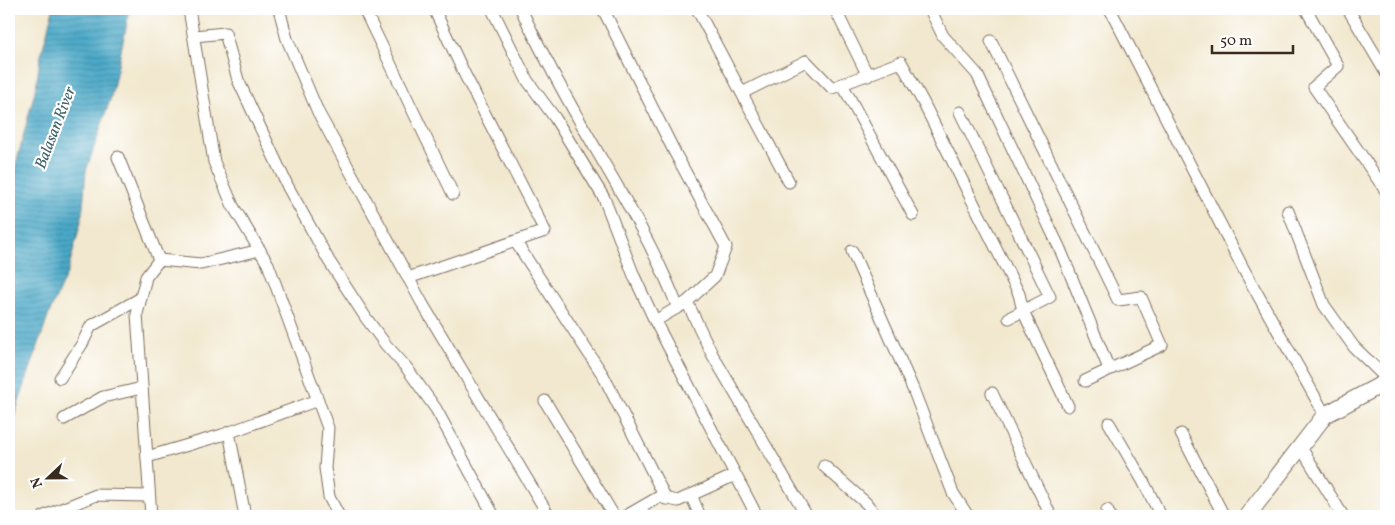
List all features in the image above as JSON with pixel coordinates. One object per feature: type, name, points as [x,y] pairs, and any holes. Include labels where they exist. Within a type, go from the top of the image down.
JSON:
[{"type":"street","points":[[189,9],[214,162],[233,206],[268,264],[328,428],[325,468],[329,497],[335,515]]},
{"type":"street","points":[[279,9],[287,39],[318,112],[408,278],[548,516]]},
{"type":"street","points":[[364,9],[453,194]]},
{"type":"street","points":[[408,278],[545,231],[464,73],[434,9]]},
{"type":"street","points":[[492,9],[527,80],[555,118],[604,198],[634,276],[655,321],[757,516]]},
{"type":"street","points":[[521,9],[541,52],[630,207],[670,286],[807,516]]},
{"type":"street","points":[[603,9],[675,153],[726,247],[715,276],[683,305],[655,321]]},
{"type":"street","points":[[697,9],[789,182]]},
{"type":"street","points":[[835,9],[868,76]]},
{"type":"street","points":[[930,9],[943,36],[976,74],[1060,249],[1110,369]]},
{"type":"street","points":[[1110,9],[1244,270],[1325,415]]},
{"type":"street","points":[[1306,9],[1338,66],[1314,87],[1386,191]]},
{"type":"street","points":[[1348,9],[1386,73]]},
{"type":"street","points":[[194,36],[225,33],[238,80],[288,187],[329,261],[366,318],[386,345],[406,367],[436,409],[494,516]]},
{"type":"street","points":[[991,41],[1118,300],[1141,297],[1162,345],[1085,381]]},
{"type":"street","points":[[742,94],[806,60],[832,88],[901,62],[1019,294],[1023,310],[1068,406]]},
{"type":"street","points":[[842,84],[913,215]]},
{"type":"street","points":[[960,112],[1050,297],[1009,318]]},
{"type":"street","points":[[118,157],[159,260]]},
{"type":"street","points":[[1288,211],[1324,305],[1354,347],[1386,378]]},
{"type":"street","points":[[515,241],[603,375],[666,499]]},
{"type":"street","points":[[159,260],[201,264],[260,250]]},
{"type":"street","points":[[852,251],[913,389],[953,493],[968,516]]},
{"type":"street","points":[[150,516],[137,314],[146,277],[159,260]]},
{"type":"street","points":[[60,378],[91,326],[141,298]]},
{"type":"street","points":[[1248,516],[1325,415],[1386,382]]},
{"type":"street","points":[[64,418],[103,397],[142,388]]},
{"type":"street","points":[[992,393],[1051,516]]},
{"type":"street","points":[[146,457],[229,432],[318,400]]},
{"type":"street","points":[[545,402],[614,516]]},
{"type":"street","points":[[1109,423],[1144,481],[1161,516]]},
{"type":"street","points":[[229,432],[244,516]]},
{"type":"street","points":[[1181,434],[1224,516]]},
{"type":"street","points":[[1300,446],[1343,516]]},
{"type":"street","points":[[824,466],[866,503],[876,516]]},
{"type":"street","points":[[626,516],[659,498],[678,501],[735,475]]},
{"type":"street","points":[[44,516],[96,495],[149,496]]},
{"type":"street","points":[[691,495],[700,516]]},
{"type":"water","name":"Balasan River","points":[[53,9],[130,9],[111,97],[86,171],[82,218],[68,271],[49,314],[9,431],[9,191],[36,87],[40,59]]}]
